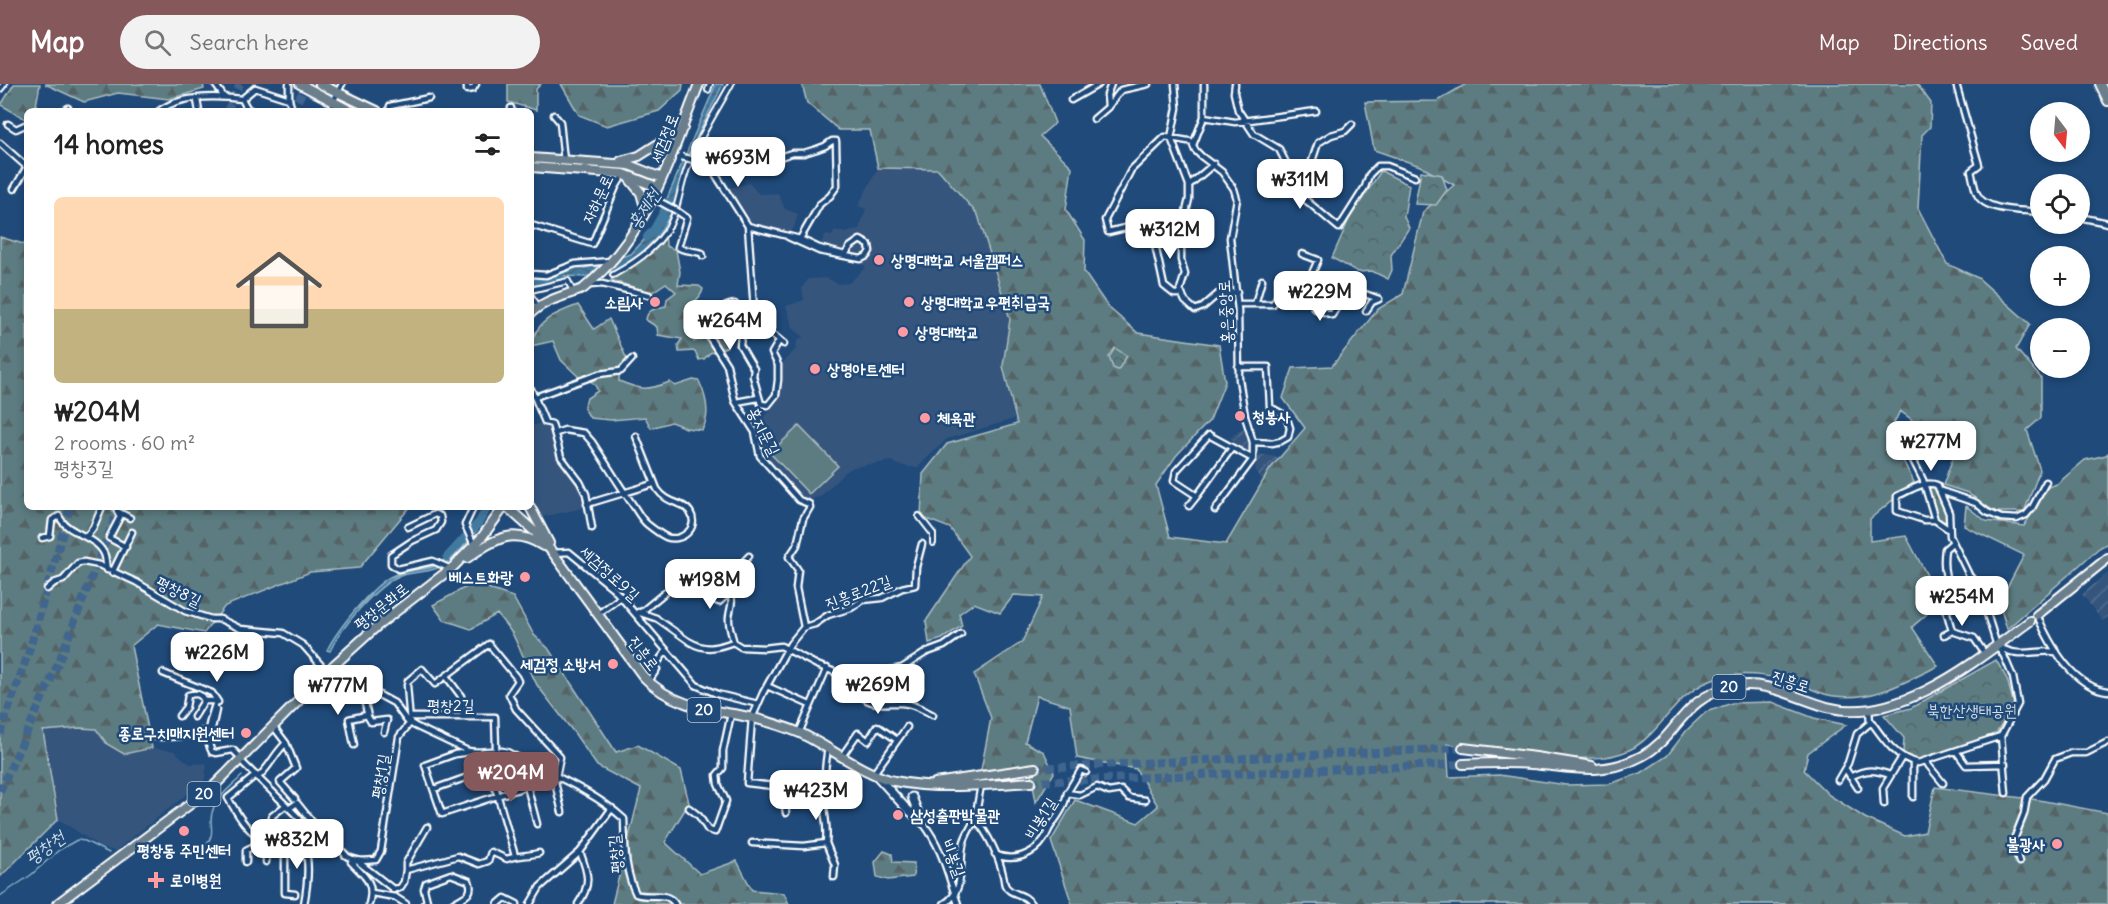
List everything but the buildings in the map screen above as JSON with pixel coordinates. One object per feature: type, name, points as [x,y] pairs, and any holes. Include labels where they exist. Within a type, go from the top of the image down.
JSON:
[{"type":"main road","points":[[300,84],[345,108]]},
{"type":"main road","points":[[320,84],[370,108]]},
{"type":"main road","name":"세검정로","points":[[534,308],[581,290],[609,263],[637,230],[657,187],[678,155],[683,128],[699,84]]},
{"type":"main road","points":[[2100,84],[2108,98]]},
{"type":"main road","points":[[606,164],[631,160],[683,128]]},
{"type":"main road","points":[[660,143],[669,146],[678,155]]},
{"type":"main road","name":"자하문로","points":[[534,158],[629,165],[662,178]]},
{"type":"main road","name":"자하문로","points":[[534,167],[624,174],[657,187]]},
{"type":"main road","points":[[624,174],[641,192],[647,212]]},
{"type":"main road","name":"평창문화로","points":[[57,904],[213,787],[334,665],[377,626],[475,545],[504,510]]},
{"type":"main road","name":"진흥로","points":[[509,510],[535,532],[553,553],[648,682],[671,698],[693,707],[752,718],[799,733],[891,780],[948,787],[1031,782]]},
{"type":"main road","points":[[532,510],[553,553]]},
{"type":"main road","points":[[449,567],[499,538],[520,537],[537,542],[553,553]]},
{"type":"main road","name":"진흥로","points":[[1463,764],[1506,762],[1580,770],[1622,764],[1649,752],[1696,703],[1710,694],[1747,684],[1781,690],[1829,708],[1869,710],[1889,705],[1956,674],[2034,618],[2108,558]]},
{"type":"main road","name":"진흥로","points":[[1463,748],[1602,768]]},
{"type":"main road","name":"진흥로","points":[[931,784],[1035,768]]},
{"type":"main road","points":[[874,773],[922,823]]},
{"type":"main road","points":[[905,807],[910,805],[913,784]]},
{"type":"main road","points":[[912,797],[922,823]]},
{"type":"street","points":[[215,84],[224,97]]},
{"type":"street","points":[[289,84],[291,108]]},
{"type":"street","points":[[333,108],[336,93],[342,84]]},
{"type":"street","points":[[467,84],[467,90],[473,89],[476,84]]},
{"type":"street","points":[[708,90],[710,84]]},
{"type":"street","points":[[613,275],[632,264],[664,236],[674,215],[689,163],[702,134],[731,84]]},
{"type":"street","points":[[1071,100],[1099,84]]},
{"type":"street","points":[[1108,107],[1107,95],[1111,84]]},
{"type":"street","points":[[1094,119],[1108,107],[1121,90],[1148,84]]},
{"type":"street","points":[[1175,84],[1177,108],[1171,138],[1189,185],[1189,199],[1181,233],[1181,260],[1185,274],[1180,290],[1185,301],[1196,310],[1218,294],[1236,292]]},
{"type":"street","points":[[1182,294],[1174,294],[1164,286],[1150,222],[1108,232],[1104,220],[1131,170],[1165,137],[1194,142],[1204,117],[1204,84]]},
{"type":"street","points":[[1235,84],[1234,93],[1238,110],[1254,134],[1279,149],[1288,167],[1295,191],[1339,228],[1370,175],[1378,166],[1388,166],[1415,177]]},
{"type":"street","points":[[1956,84],[1979,165],[1968,172],[1977,195],[1993,207],[2030,211]]},
{"type":"street","points":[[163,108],[167,105],[215,96],[242,99],[256,86],[289,99]]},
{"type":"street","points":[[390,108],[390,106],[429,98]]},
{"type":"street","points":[[242,99],[247,108]]},
{"type":"street","points":[[197,100],[198,108]]},
{"type":"street","points":[[1204,117],[1235,122],[1316,111]]},
{"type":"street","points":[[554,115],[561,122],[564,161]]},
{"type":"street","points":[[8,124],[16,129],[24,125]]},
{"type":"street","points":[[1293,185],[1311,164],[1318,143],[1331,135],[1345,131],[1352,124]]},
{"type":"street","points":[[707,166],[716,158],[770,160],[792,153],[810,151],[836,141],[837,186],[820,204],[801,239]]},
{"type":"street","name":"홍은중앙로","points":[[1194,142],[1195,150],[1222,172],[1234,189],[1237,199],[1230,238],[1238,304],[1238,368],[1242,400],[1253,442],[1253,459]]},
{"type":"street","points":[[0,143],[24,164]]},
{"type":"street","points":[[678,155],[707,166],[728,193],[748,226],[755,312]]},
{"type":"street","points":[[1189,185],[1214,164]]},
{"type":"street","points":[[14,189],[24,172]]},
{"type":"street","name":"자하문로","points":[[534,226],[592,244],[624,174]]},
{"type":"street","points":[[653,198],[687,218],[678,247],[702,253],[703,256]]},
{"type":"street","points":[[2090,219],[2108,223]]},
{"type":"street","points":[[748,226],[801,239],[819,248],[845,255],[855,242],[860,240],[869,245],[870,251],[861,259],[819,251],[789,237]]},
{"type":"street","points":[[1302,254],[1318,260],[1310,278]]},
{"type":"street","points":[[534,274],[546,275],[575,264],[609,263]]},
{"type":"street","points":[[1238,304],[1273,304],[1288,277],[1294,274],[1324,282],[1314,308],[1332,315],[1348,288],[1378,299],[1372,302],[1365,311]]},
{"type":"street","points":[[1289,302],[1303,278]]},
{"type":"street","points":[[1255,304],[1262,280]]},
{"type":"street","points":[[534,289],[568,281],[573,292]]},
{"type":"street","points":[[589,283],[649,295]]},
{"type":"street","points":[[1326,299],[1335,303]]},
{"type":"street","name":"홍지문길","points":[[755,312],[740,314],[735,304],[728,305],[716,312],[706,332],[727,365],[736,402],[755,432],[760,456],[799,500],[809,504],[810,507],[803,519],[797,544],[789,557],[798,570],[796,595],[804,627]]},
{"type":"street","name":"홍지문길","points":[[755,312],[759,323],[782,343],[771,353],[778,365],[776,395],[768,405],[761,404],[758,398],[753,376],[754,369],[740,345],[742,327],[755,312]]},
{"type":"street","points":[[592,528],[586,494],[561,457],[556,433],[552,424],[545,422],[535,397],[599,374],[621,371],[632,359]]},
{"type":"street","points":[[1238,368],[1268,367],[1270,407],[1286,417],[1290,428],[1288,438],[1281,441],[1253,442]]},
{"type":"street","points":[[736,402],[758,398]]},
{"type":"street","points":[[1903,428],[1908,452],[1914,459],[1924,483],[1935,520]]},
{"type":"street","points":[[556,433],[565,430],[584,433],[644,522],[665,537],[675,539],[684,536],[691,530],[694,522],[691,513],[685,507],[662,496],[653,484],[636,436]]},
{"type":"street","points":[[1197,496],[1174,481],[1176,471],[1209,435],[1253,459],[1215,510]]},
{"type":"street","points":[[1189,506],[1232,448]]},
{"type":"street","points":[[1941,491],[1976,503],[1987,512],[2001,518],[2017,519],[2026,515],[2032,508],[2046,482]]},
{"type":"street","points":[[1948,529],[1935,520],[1924,520],[1897,511],[1897,496],[1924,483],[1933,483],[1941,491],[1949,513],[1948,529],[1953,542],[1969,575],[1979,588],[1996,646],[2004,656],[2013,677],[2018,704],[2001,736],[2006,793]]},
{"type":"street","points":[[587,504],[653,484]]},
{"type":"street","points":[[86,537],[93,528],[101,510]]},
{"type":"street","points":[[472,510],[465,525],[475,545]]},
{"type":"street","points":[[126,547],[109,538],[120,517],[117,511],[130,518]]},
{"type":"street","points":[[408,527],[435,514],[440,516],[441,522],[436,530],[412,541],[391,555],[391,564],[398,569],[433,561],[449,567]]},
{"type":"street","points":[[42,538],[50,536],[52,520],[59,516],[68,528],[86,537],[105,554],[110,571]]},
{"type":"street","points":[[919,516],[933,534],[933,543]]},
{"type":"street","points":[[110,571],[126,547],[132,532]]},
{"type":"street","points":[[1953,542],[1945,549],[1943,561],[1948,584],[1968,600],[1982,598]]},
{"type":"street","name":"진흥로22길","points":[[786,813],[783,787],[747,783],[752,718],[767,686],[788,648],[804,627],[815,624],[828,615],[851,608],[863,600],[882,598],[902,588],[915,585],[915,567],[922,544]]},
{"type":"street","name":"세검정로9길","points":[[553,553],[569,552],[621,597],[696,685],[717,694],[758,704]]},
{"type":"street","points":[[734,643],[729,616],[732,596],[722,584],[749,556]]},
{"type":"street","name":"평창8길","points":[[47,589],[63,580],[78,563],[99,565],[136,582],[185,610],[211,619],[220,619],[241,629],[283,633],[303,645],[327,672]]},
{"type":"street","points":[[640,613],[679,580],[684,585],[698,584],[712,599],[719,602],[730,592]]},
{"type":"street","points":[[598,614],[621,597]]},
{"type":"street","points":[[1952,631],[1948,607],[1962,597]]},
{"type":"street","points":[[634,611],[656,618],[698,647],[709,649],[734,643],[741,647],[781,646],[850,678],[902,668],[925,653],[944,646],[961,634]]},
{"type":"street","points":[[2034,618],[2074,675],[2094,688],[2108,691]]},
{"type":"street","points":[[1944,635],[1952,631],[1974,638],[1985,654]]},
{"type":"street","points":[[410,720],[406,685],[408,681],[422,669],[435,684],[489,644],[518,681],[509,694],[516,709],[560,757],[555,777],[562,812]]},
{"type":"street","points":[[1996,646],[2009,653],[2017,654],[2057,652]]},
{"type":"street","points":[[648,682],[657,669],[655,666],[666,651]]},
{"type":"street","points":[[334,665],[365,688],[394,703],[410,720],[473,752]]},
{"type":"street","points":[[799,733],[826,668]]},
{"type":"street","points":[[163,673],[215,696],[218,700],[210,729]]},
{"type":"street","points":[[446,676],[461,696],[463,717]]},
{"type":"street","points":[[850,678],[860,696],[866,700],[888,705],[903,703],[933,715]]},
{"type":"street","points":[[767,686],[810,705]]},
{"type":"street","points":[[365,688],[367,716],[371,722],[387,720],[384,732]]},
{"type":"street","points":[[179,716],[186,707],[188,695],[195,693],[200,695],[204,701]]},
{"type":"street","points":[[204,701],[216,701],[210,729],[212,752],[233,750],[300,818],[305,835],[340,849],[355,862],[366,866],[393,889],[400,888],[404,882],[406,863],[427,826]]},
{"type":"street","points":[[194,717],[204,701]]},
{"type":"street","points":[[1869,710],[1870,720],[1888,746],[1906,761],[1918,763],[1926,761],[2001,736]]},
{"type":"street","points":[[689,808],[699,816],[708,830],[715,832],[726,801],[718,784],[717,775],[723,768],[723,751],[731,714]]},
{"type":"street","points":[[354,745],[349,719],[367,716]]},
{"type":"street","name":"평창2길","points":[[410,720],[495,717],[496,749]]},
{"type":"street","name":"평창1길","points":[[355,862],[376,860],[381,851],[399,737],[410,720]]},
{"type":"street","points":[[1838,780],[1845,768],[1857,734],[1870,723],[1870,720]]},
{"type":"street","points":[[273,726],[286,743],[296,768],[280,782],[295,799]]},
{"type":"street","points":[[842,756],[858,733],[868,741],[877,726],[897,740]]},
{"type":"street","points":[[874,773],[907,727]]},
{"type":"street","points":[[153,736],[179,737],[210,729]]},
{"type":"street","points":[[2019,862],[2013,842],[2024,814],[2027,797],[2044,779],[2055,759],[2071,753],[2086,753],[2108,742]]},
{"type":"street","points":[[286,743],[268,769],[228,798],[245,824],[255,834],[265,838],[300,839],[309,844],[331,846]]},
{"type":"street","points":[[555,777],[442,814],[425,765],[455,754],[496,749],[507,752],[555,777],[612,808]]},
{"type":"street","points":[[496,749],[490,769],[514,856]]},
{"type":"street","points":[[828,749],[824,765],[824,807],[828,827],[826,843],[835,865],[834,877]]},
{"type":"street","points":[[1956,751],[1966,765],[2005,764]]},
{"type":"street","points":[[1884,804],[1883,788],[1902,757]]},
{"type":"street","points":[[1926,761],[1943,783]]},
{"type":"street","points":[[1913,762],[1913,797]]},
{"type":"street","points":[[1845,768],[1858,788]]},
{"type":"street","points":[[434,789],[490,769]]},
{"type":"street","name":"비봉1길","points":[[995,854],[1004,858],[1015,858],[1034,850],[1059,817],[1068,793],[1081,770],[1086,772]]},
{"type":"street","points":[[1850,777],[1864,770],[1890,776]]},
{"type":"street","points":[[947,903],[955,896],[961,877],[963,844],[975,819],[981,785]]},
{"type":"street","points":[[527,786],[537,824]]},
{"type":"street","name":"비봉1길","points":[[1068,793],[1080,795],[1097,787],[1110,792],[1121,790],[1129,798],[1145,800]]},
{"type":"street","points":[[246,862],[246,850],[264,841],[272,831],[272,816],[297,803],[331,846]]},
{"type":"street","name":"평창길","points":[[530,904],[540,887],[580,852],[612,808],[624,819],[624,852],[629,878],[636,894],[665,895],[675,904]]},
{"type":"street","points":[[975,819],[995,854],[1010,892],[1025,897],[1031,904]]},
{"type":"street","name":"비봉길","points":[[922,823],[940,850],[958,904]]},
{"type":"street","points":[[265,838],[266,862]]},
{"type":"street","points":[[285,839],[285,893],[295,894]]},
{"type":"street","points":[[300,839],[300,846],[307,854],[308,876],[304,904]]},
{"type":"street","points":[[752,843],[804,846],[826,843]]},
{"type":"street","points":[[406,870],[458,856],[479,864],[488,861],[491,852],[507,859],[514,856],[523,858],[539,853]]},
{"type":"street","points":[[578,904],[588,887],[580,852]]},
{"type":"street","points":[[355,862],[371,884],[372,893],[369,904]]},
{"type":"street","points":[[424,904],[427,901],[424,889],[426,883],[451,874],[469,881],[471,885],[467,897],[452,904]]},
{"type":"street","points":[[372,893],[395,897],[406,904]]},
{"type":"street","points":[[498,904],[505,898],[517,904]]},
{"type":"shaded area","name":"상명대학교","points":[[878,168],[938,168],[978,215],[1010,320],[1003,366],[1014,419],[947,439],[917,468],[898,465],[892,461],[854,467],[845,472],[820,497],[811,499],[801,497],[764,457],[762,434],[754,424],[771,411],[772,404],[779,393],[780,366],[796,349],[797,341],[803,337],[793,328],[786,306],[804,300],[802,288],[808,279],[826,278],[839,284],[849,283],[866,267],[859,262],[817,252],[825,235],[832,236],[835,230],[845,233],[859,229],[866,209],[858,206]]},
{"type":"shaded area","points":[[749,183],[759,194],[778,193],[785,209],[798,214],[794,228],[789,233],[751,221],[729,188]]},
{"type":"shaded area","points":[[545,422],[552,424],[561,457],[578,479],[583,508],[542,517],[534,505],[534,425]]},
{"type":"shaded area","points":[[1243,428],[1251,442],[1251,450],[1245,451],[1230,438]]},
{"type":"shaded area","points":[[1259,454],[1277,457],[1278,468],[1267,489],[1255,469]]},
{"type":"shaded area","points":[[2108,573],[2108,617],[2102,621],[2082,594]]},
{"type":"shaded area","points":[[97,729],[107,744],[124,754],[152,748],[174,751],[190,764],[207,763],[205,780],[115,851],[102,848],[58,819],[43,731]]},
{"type":"green space","points":[[14,84],[40,84],[36,108],[24,108],[24,118],[1,105]]},
{"type":"green space","points":[[45,84],[203,84],[204,89],[169,99],[118,93],[84,102]]},
{"type":"green space","points":[[508,84],[541,84],[536,89],[536,110],[508,102]]},
{"type":"green space","points":[[561,84],[683,84],[682,90],[659,111],[607,126],[579,115]]},
{"type":"green space","points":[[802,84],[1040,84],[1055,123],[1040,136],[1072,167],[1066,210],[1085,240],[1084,272],[1108,307],[1138,333],[1219,345],[1225,382],[1210,420],[1176,456],[1156,485],[1170,537],[1226,544],[1270,469],[1305,428],[1283,398],[1293,368],[1332,366],[1378,309],[1403,294],[1423,212],[1454,185],[1420,166],[1374,150],[1365,102],[1437,101],[1466,84],[1917,84],[1931,103],[1930,127],[1922,135],[1918,208],[1947,264],[1978,278],[2030,324],[2016,349],[2030,365],[2030,378],[2041,378],[2041,418],[2027,430],[2040,470],[2024,512],[1995,512],[1968,493],[1943,485],[1954,455],[1943,448],[1932,457],[1915,422],[1900,411],[1889,433],[1914,482],[1870,519],[1870,541],[1906,536],[1939,598],[1926,615],[1912,627],[1938,666],[1888,689],[1863,696],[1849,697],[1826,695],[1772,677],[1741,675],[1719,678],[1705,683],[1682,699],[1646,739],[1619,754],[1568,758],[1447,744],[1449,777],[1499,775],[1566,785],[1609,784],[1641,773],[1667,756],[1687,730],[1706,712],[1732,703],[1772,702],[1814,718],[1846,725],[1808,753],[1804,770],[1829,795],[1865,818],[1905,836],[1925,832],[1935,787],[2039,800],[2108,813],[2108,904],[1072,904],[1051,841],[1075,800],[1138,823],[1158,806],[1136,769],[1077,758],[1070,706],[1037,696],[1025,742],[1044,752],[1054,773],[1036,802],[1030,768],[981,770],[991,718],[974,674],[1022,642],[1043,597],[1014,595],[1000,613],[974,603],[959,614],[962,626],[942,639],[929,643],[926,621],[970,556],[950,528],[921,517],[923,474],[947,444],[1017,424],[1003,366],[1010,319],[978,215],[938,169],[878,168],[870,130],[839,130],[807,103]]},
{"type":"green space","points":[[1381,171],[1409,185],[1404,217],[1409,228],[1391,255],[1392,270],[1388,279],[1372,271],[1358,272],[1332,258],[1350,217]]},
{"type":"green space","points":[[1421,171],[1442,175],[1447,190],[1436,205],[1415,204]]},
{"type":"green space","points":[[663,231],[666,246],[676,250],[680,272],[678,285],[699,286],[703,289],[686,314],[686,323],[694,342],[708,333],[726,310],[730,315],[722,332],[730,340],[727,347],[710,353],[704,359],[699,360],[695,351],[679,352],[678,345],[682,339],[658,335],[657,327],[646,320],[650,311],[666,306],[667,299],[676,292],[666,283],[651,293],[611,280]]},
{"type":"green space","points":[[0,237],[24,244],[24,510],[407,510],[359,568],[310,572],[225,606],[204,633],[158,624],[131,646],[152,748],[124,754],[107,744],[96,729],[43,731],[58,819],[0,877]]},
{"type":"green space","points":[[578,305],[594,329],[609,319],[628,362],[619,374],[619,381],[645,388],[670,382],[675,386],[693,380],[699,381],[706,406],[705,424],[702,430],[686,428],[671,422],[651,428],[645,417],[611,420],[590,418],[584,408],[587,398],[598,391],[594,383],[581,379],[561,360],[553,341],[534,345],[537,330],[555,315]]},
{"type":"green space","points":[[1115,348],[1127,356],[1118,370],[1113,368],[1109,357]]},
{"type":"green space","points":[[799,426],[838,466],[809,494],[770,453]]},
{"type":"green space","points":[[2108,453],[2108,543],[2099,548],[2007,629],[1999,603],[2024,555],[1964,526],[1966,506],[1986,521],[2024,526],[2048,487],[2057,484],[2085,460]]},
{"type":"green space","points":[[1933,486],[1945,504],[1947,525],[1938,520],[1932,510],[1927,487]]},
{"type":"green space","points":[[477,581],[492,590],[513,597],[534,635],[548,648],[616,752],[638,745],[681,770],[689,803],[665,842],[700,874],[737,861],[752,890],[784,893],[789,904],[612,904],[641,789],[597,766],[537,685],[512,633],[497,614],[471,629],[444,620],[433,605]]},
{"type":"green space","name":"북한산생태공원","points":[[1996,660],[2007,679],[2014,705],[1994,737],[1914,761],[1903,753],[1904,738],[1884,715],[1911,708]]},
{"type":"green space","points":[[884,851],[892,854],[893,862],[914,863],[913,877],[888,880],[877,877],[875,862]]},
{"type":"water","name":"홍제천","points":[[716,84],[723,84],[690,151],[672,212],[658,236],[638,257],[615,271],[584,277],[564,276],[551,284],[534,285],[534,278],[547,279],[573,267],[585,268],[631,254],[654,229]]},
{"type":"water","points":[[485,510],[489,510],[467,542],[451,559],[435,569],[399,576],[386,584],[358,611],[330,651],[327,650],[347,620],[376,587],[394,575],[435,566],[448,556],[478,522]]},
{"type":"waterway","name":"홍제천","points":[[647,237],[669,202]]},
{"type":"waterway","name":"홍제천","points":[[534,280],[560,276]]},
{"type":"waterway","name":"홍제천","points":[[447,557],[479,522],[485,510]]},
{"type":"waterway","points":[[391,577],[435,566]]},
{"type":"waterway","points":[[358,608],[371,594]]},
{"type":"waterway","points":[[201,851],[212,833],[211,819],[216,803],[242,776]]},
{"type":"waterway","name":"평창천","points":[[0,896],[31,875],[59,850],[77,840],[85,841],[109,853]]},
{"type":"tunnel","points":[[228,108],[240,84]]},
{"type":"tunnel","points":[[294,108],[307,84]]},
{"type":"tunnel","points":[[0,734],[30,648],[69,510]]},
{"type":"tunnel","points":[[0,791],[58,664],[118,510]]},
{"type":"tunnel","points":[[1035,768],[1463,748]]},
{"type":"tunnel","points":[[1031,782],[1463,764]]},
{"type":"place","name":"상명대학교 서울캠퍼스","points":[[879,260]]},
{"type":"place","name":"소림사","points":[[655,302]]},
{"type":"place","name":"상명대학교우편취급국","points":[[909,302]]},
{"type":"place","name":"상명대학교","points":[[903,332]]},
{"type":"place","name":"상명아트센터","points":[[815,369]]},
{"type":"place","name":"청봉사","points":[[1240,416]]},
{"type":"place","name":"체육관","points":[[925,418]]},
{"type":"place","name":"베스트화랑","points":[[525,577]]},
{"type":"place","name":"세검정 소방서","points":[[613,664]]},
{"type":"place","name":"종로구치매지원센터","points":[[246,733]]},
{"type":"place","name":"삼성출판박물관","points":[[898,815]]},
{"type":"place","name":"평창동 주민센터","points":[[184,831]]},
{"type":"place","name":"불광사","points":[[2057,844]]},
{"type":"place","name":"로이병원","points":[[156,880]]}]
